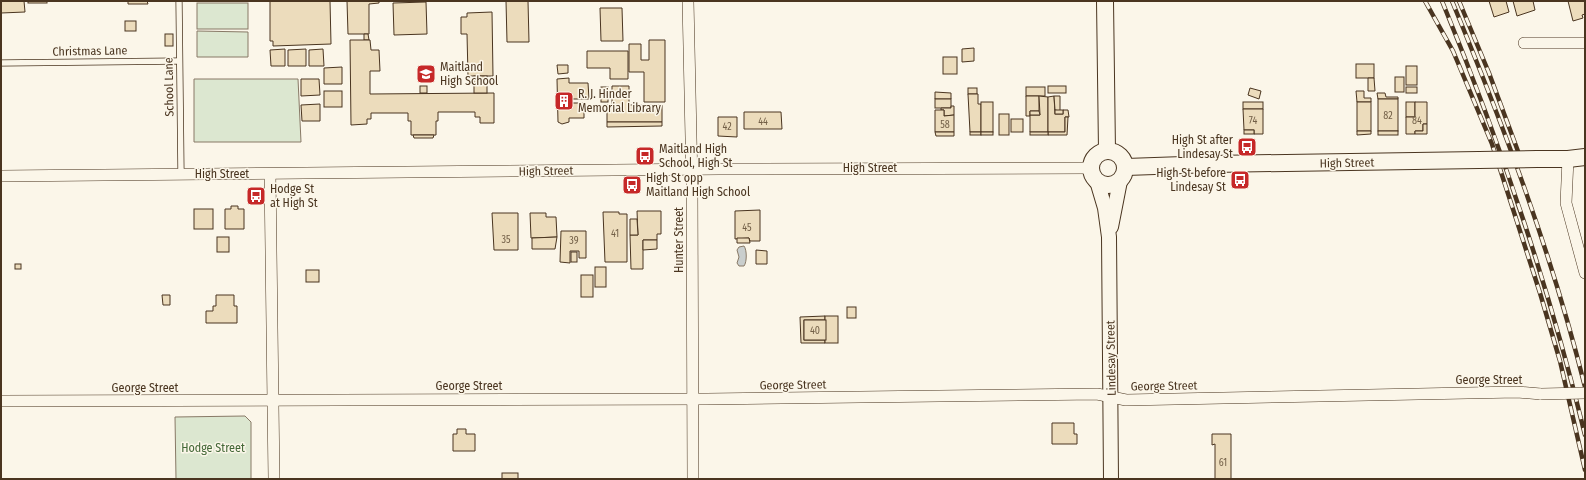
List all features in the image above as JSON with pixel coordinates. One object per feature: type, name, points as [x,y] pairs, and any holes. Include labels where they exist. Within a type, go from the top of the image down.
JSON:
[{"type":"main road","points":[[1106,1],[1107,151]]},
{"type":"main road","points":[[1107,151],[1118,154],[1123,160],[1123,174],[1109,185],[1094,175],[1096,156],[1107,151]]},
{"type":"main road","name":"High Street","points":[[1568,160],[1585,156]]},
{"type":"main road","name":"High Street","points":[[1123,174],[1212,164],[1537,159],[1568,160],[1585,163]]},
{"type":"street","name":"Hunter Street","points":[[688,1],[692,169],[693,479]]},
{"type":"street","points":[[1524,43],[1585,43]]},
{"type":"street","points":[[1568,160],[1566,203],[1585,273]]},
{"type":"street","name":"High Street","points":[[1,176],[692,169],[1094,175]]},
{"type":"street","points":[[270,174],[274,479]]},
{"type":"street","name":"Lindesay Street","points":[[1109,237],[1123,174]]},
{"type":"street","name":"Lindesay Street","points":[[1094,175],[1105,208],[1109,237],[1112,397],[1111,479]]},
{"type":"street","name":"George Street","points":[[1,401],[692,399],[1097,394],[1126,400],[1516,392],[1541,394],[1585,393]]},
{"type":"lane","name":"School Lane","points":[[179,1],[181,174]]},
{"type":"lane","name":"Christmas Lane","points":[[1,63],[179,61]]},
{"type":"green space","points":[[197,3],[248,3],[248,29],[197,29]]},
{"type":"green space","points":[[197,31],[248,32],[248,57],[197,57]]},
{"type":"green space","points":[[194,79],[298,79],[301,142],[194,142]]},
{"type":"green space","name":"Hodge Street","points":[[245,416],[251,422],[251,479],[176,479],[175,417]]},
{"type":"shaded area","points":[[744,246],[746,262],[744,266],[739,266],[737,263],[739,257],[737,250],[739,247]]},
{"type":"building","points":[[1,1],[24,1],[25,12],[1,13]]},
{"type":"building","points":[[28,1],[47,1],[47,3],[28,3]]},
{"type":"building","points":[[128,1],[147,1],[148,4],[128,4]]},
{"type":"building","points":[[270,1],[330,1],[331,44],[273,46],[273,41],[270,41]]},
{"type":"building","points":[[347,1],[379,1],[379,3],[369,4],[369,34],[348,34]]},
{"type":"building","points":[[506,1],[528,1],[529,42],[507,42]]},
{"type":"building","points":[[1489,1],[1506,1],[1509,12],[1494,17]]},
{"type":"building","points":[[1513,1],[1533,1],[1535,10],[1517,16]]},
{"type":"building","points":[[1568,1],[1585,1],[1585,14],[1582,15],[1583,18],[1573,21]]},
{"type":"building","points":[[426,2],[427,34],[394,35],[393,3]]},
{"type":"building","points":[[600,8],[622,8],[623,41],[601,41]]},
{"type":"building","points":[[492,12],[493,76],[468,76],[467,34],[461,34],[461,17],[467,17],[467,13]]},
{"type":"building","points":[[125,21],[136,21],[136,31],[125,31]]},
{"type":"building","points":[[165,34],[173,34],[173,46],[165,46]]},
{"type":"building","points":[[364,34],[368,34],[369,40],[364,40]]},
{"type":"building","points":[[350,40],[370,40],[371,50],[379,50],[380,71],[370,71],[370,94],[494,93],[494,123],[480,123],[480,117],[475,117],[475,112],[438,112],[438,121],[436,121],[436,135],[411,135],[411,121],[408,121],[408,113],[371,113],[371,119],[367,119],[367,124],[351,125]]},
{"type":"building","points":[[649,40],[665,40],[665,102],[644,102],[644,72],[629,72],[629,44],[641,44],[641,60],[649,60]]},
{"type":"building","points":[[974,48],[974,61],[962,62],[962,49]]},
{"type":"building","points":[[285,49],[285,66],[271,66],[270,50]]},
{"type":"building","points":[[306,49],[306,66],[288,66],[288,50]]},
{"type":"building","points":[[323,49],[324,66],[309,66],[309,50]]},
{"type":"building","points":[[587,51],[628,51],[628,79],[610,79],[610,68],[587,68]]},
{"type":"building","points":[[943,57],[957,57],[957,74],[943,74]]},
{"type":"building","points":[[1356,64],[1374,64],[1374,78],[1356,78]]},
{"type":"building","points":[[557,65],[568,65],[568,73],[558,74]]},
{"type":"building","points":[[1406,66],[1417,66],[1417,85],[1406,85]]},
{"type":"building","points":[[342,67],[342,84],[324,84],[324,68]]},
{"type":"building","points":[[474,76],[487,76],[487,93],[474,93]]},
{"type":"building","points":[[1395,77],[1404,77],[1404,92],[1395,92]]},
{"type":"building","name":"R. J. Hinder Memorial Library","points":[[569,78],[569,83],[588,83],[589,99],[570,99],[570,103],[584,103],[584,118],[569,118],[569,122],[562,124],[558,122],[557,79]]},
{"type":"building","points":[[1368,78],[1374,78],[1375,91],[1368,91]]},
{"type":"building","points":[[301,79],[319,79],[320,95],[301,96]]},
{"type":"building","points":[[420,86],[427,86],[427,93],[420,93]]},
{"type":"building","points":[[612,86],[629,86],[629,105],[662,105],[662,122],[607,122],[607,105],[612,105]]},
{"type":"building","points":[[1048,86],[1066,86],[1066,93],[1048,93]]},
{"type":"building","points":[[601,87],[608,87],[608,102],[601,102]]},
{"type":"building","points":[[1026,87],[1045,87],[1045,96],[1026,96]]},
{"type":"building","points":[[1406,87],[1417,87],[1417,93],[1406,93]]},
{"type":"building","points":[[968,88],[977,88],[977,94],[968,94]]},
{"type":"building","points":[[1250,88],[1261,91],[1259,99],[1248,95]]},
{"type":"building","points":[[324,91],[342,91],[342,107],[324,107]]},
{"type":"building","points":[[1356,91],[1364,91],[1364,98],[1371,98],[1371,102],[1357,102]]},
{"type":"building","points":[[935,92],[951,93],[951,99],[935,99]]},
{"type":"building","points":[[1377,93],[1385,93],[1386,97],[1398,97],[1398,99],[1378,99]]},
{"type":"building","points":[[968,94],[978,94],[978,104],[981,104],[981,132],[970,132]]},
{"type":"building","points":[[1026,96],[1039,96],[1039,111],[1030,111],[1030,116],[1026,116]]},
{"type":"building","points":[[1039,96],[1048,97],[1048,132],[1030,132],[1030,115],[1040,115]]},
{"type":"building","points":[[1054,96],[1055,114],[1063,114],[1063,110],[1068,110],[1069,117],[1065,117],[1065,132],[1048,132],[1048,97]]},
{"type":"building","points":[[1054,96],[1060,96],[1060,111],[1055,110]]},
{"type":"building","points":[[935,99],[951,99],[951,108],[935,108]]},
{"type":"building","points":[[1378,99],[1398,99],[1398,131],[1378,131]]},
{"type":"building","points":[[981,102],[993,102],[993,132],[981,132]]},
{"type":"building","points":[[1243,102],[1263,102],[1263,109],[1243,109]]},
{"type":"building","points":[[1357,102],[1371,102],[1371,131],[1357,131]]},
{"type":"building","points":[[1406,102],[1415,102],[1415,117],[1406,117]]},
{"type":"building","points":[[1415,102],[1427,102],[1427,124],[1423,124],[1423,131],[1415,131],[1415,134],[1406,134],[1406,117],[1415,117]]},
{"type":"building","points":[[320,104],[320,121],[302,121],[301,105]]},
{"type":"building","points":[[951,106],[954,106],[954,115],[944,116],[944,110],[941,110],[941,108],[951,108]]},
{"type":"building","points":[[1243,109],[1263,109],[1263,134],[1254,134],[1254,130],[1244,130]]},
{"type":"building","points":[[935,110],[944,110],[944,116],[954,115],[954,132],[935,132]]},
{"type":"building","points":[[1055,110],[1063,110],[1063,114],[1055,114]]},
{"type":"building","points":[[1030,111],[1039,111],[1040,115],[1030,115]]},
{"type":"building","points":[[744,112],[781,112],[782,129],[744,129]]},
{"type":"building","points":[[999,114],[1009,114],[1009,135],[999,135]]},
{"type":"building","points":[[718,117],[737,117],[737,137],[718,136]]},
{"type":"building","points":[[1065,117],[1068,117],[1067,135],[1048,135],[1048,132],[1065,132]]},
{"type":"building","points":[[1011,119],[1023,119],[1023,132],[1011,132]]},
{"type":"building","points":[[607,122],[662,122],[662,126],[607,127]]},
{"type":"building","points":[[1423,124],[1427,124],[1427,134],[1415,134],[1415,131],[1423,131]]},
{"type":"building","points":[[1244,130],[1254,130],[1254,134],[1244,134]]},
{"type":"building","points":[[1357,131],[1371,131],[1371,134],[1357,135]]},
{"type":"building","points":[[1378,131],[1398,131],[1398,135],[1378,135]]},
{"type":"building","points":[[935,132],[954,132],[954,136],[936,136]]},
{"type":"building","points":[[970,132],[981,132],[981,135],[970,135]]},
{"type":"building","points":[[981,132],[993,132],[993,135],[981,135]]},
{"type":"building","points":[[1030,132],[1048,132],[1048,135],[1030,135]]},
{"type":"building","points":[[413,135],[434,135],[433,138],[414,138]]},
{"type":"building","points":[[231,206],[238,206],[238,209],[244,209],[244,229],[225,229],[225,209],[231,209]]},
{"type":"building","points":[[194,209],[213,209],[213,229],[194,229]]},
{"type":"building","points":[[760,210],[760,241],[750,241],[749,238],[735,239],[735,211]]},
{"type":"building","points":[[637,211],[661,211],[661,234],[657,234],[657,240],[643,240],[643,269],[631,269],[630,235],[638,235]]},
{"type":"building","points":[[603,212],[619,212],[619,214],[627,214],[627,262],[605,262]]},
{"type":"building","points":[[492,213],[518,213],[518,250],[494,250]]},
{"type":"building","points":[[530,213],[546,213],[546,217],[556,217],[557,237],[531,238]]},
{"type":"building","points":[[630,219],[637,219],[638,235],[630,235]]},
{"type":"building","points":[[561,231],[586,231],[586,258],[579,258],[579,251],[570,251],[570,263],[560,262]]},
{"type":"building","points":[[217,237],[229,237],[229,252],[217,252]]},
{"type":"building","points":[[557,237],[555,249],[532,249],[532,238]]},
{"type":"building","points":[[737,238],[749,238],[750,243],[737,243]]},
{"type":"building","points":[[643,240],[657,240],[657,249],[643,250]]},
{"type":"building","points":[[756,250],[767,251],[767,264],[756,264]]},
{"type":"building","points":[[571,252],[577,252],[577,262],[571,262]]},
{"type":"building","points":[[15,264],[21,264],[21,269],[15,269]]},
{"type":"building","points":[[595,267],[606,267],[606,287],[595,287]]},
{"type":"building","points":[[306,270],[319,270],[319,282],[306,282]]},
{"type":"building","points":[[581,275],[593,275],[593,297],[581,297]]},
{"type":"building","points":[[162,295],[170,295],[170,305],[163,305]]},
{"type":"building","points":[[216,295],[234,295],[234,306],[237,306],[237,323],[206,323],[206,311],[213,311],[213,306],[216,306]]},
{"type":"building","points":[[847,307],[856,307],[856,318],[847,318]]},
{"type":"building","points":[[825,316],[825,320],[804,320],[804,340],[825,340],[825,343],[801,343],[800,317]]},
{"type":"building","points":[[825,316],[838,316],[838,343],[825,343]]},
{"type":"building","points":[[804,320],[826,320],[826,340],[804,340]]},
{"type":"building","points":[[1052,423],[1074,423],[1074,434],[1077,434],[1077,444],[1052,444]]},
{"type":"building","points":[[457,429],[466,429],[466,434],[475,434],[475,451],[453,451],[453,434],[457,434]]},
{"type":"building","points":[[1212,434],[1231,434],[1231,479],[1215,479],[1215,444],[1212,445]]},
{"type":"building","points":[[502,473],[518,473],[518,479],[502,479]]},
{"type":"railway","points":[[1425,1],[1453,51],[1492,144],[1540,293],[1560,361],[1585,470]]},
{"type":"railway","points":[[1442,1],[1484,107],[1522,215],[1556,324],[1585,435]]},
{"type":"railway","points":[[1452,1],[1526,191],[1558,288],[1585,387]]},
{"type":"railway","points":[[1459,1],[1489,73],[1519,154]]},
{"type":"place","name":"Maitland High School","points":[[426,74]]},
{"type":"place","name":"R. J. Hinder Memorial Library","points":[[564,101]]},
{"type":"place","name":"High St after Lindesay St","points":[[1247,147]]},
{"type":"place","name":"Maitland High School, High St","points":[[645,156]]},
{"type":"place","name":"High St before Lindesay St","points":[[1240,180]]},
{"type":"place","name":"High St opp Maitland High School","points":[[632,185]]},
{"type":"place","name":"Hodge St at High St","points":[[256,196]]}]
